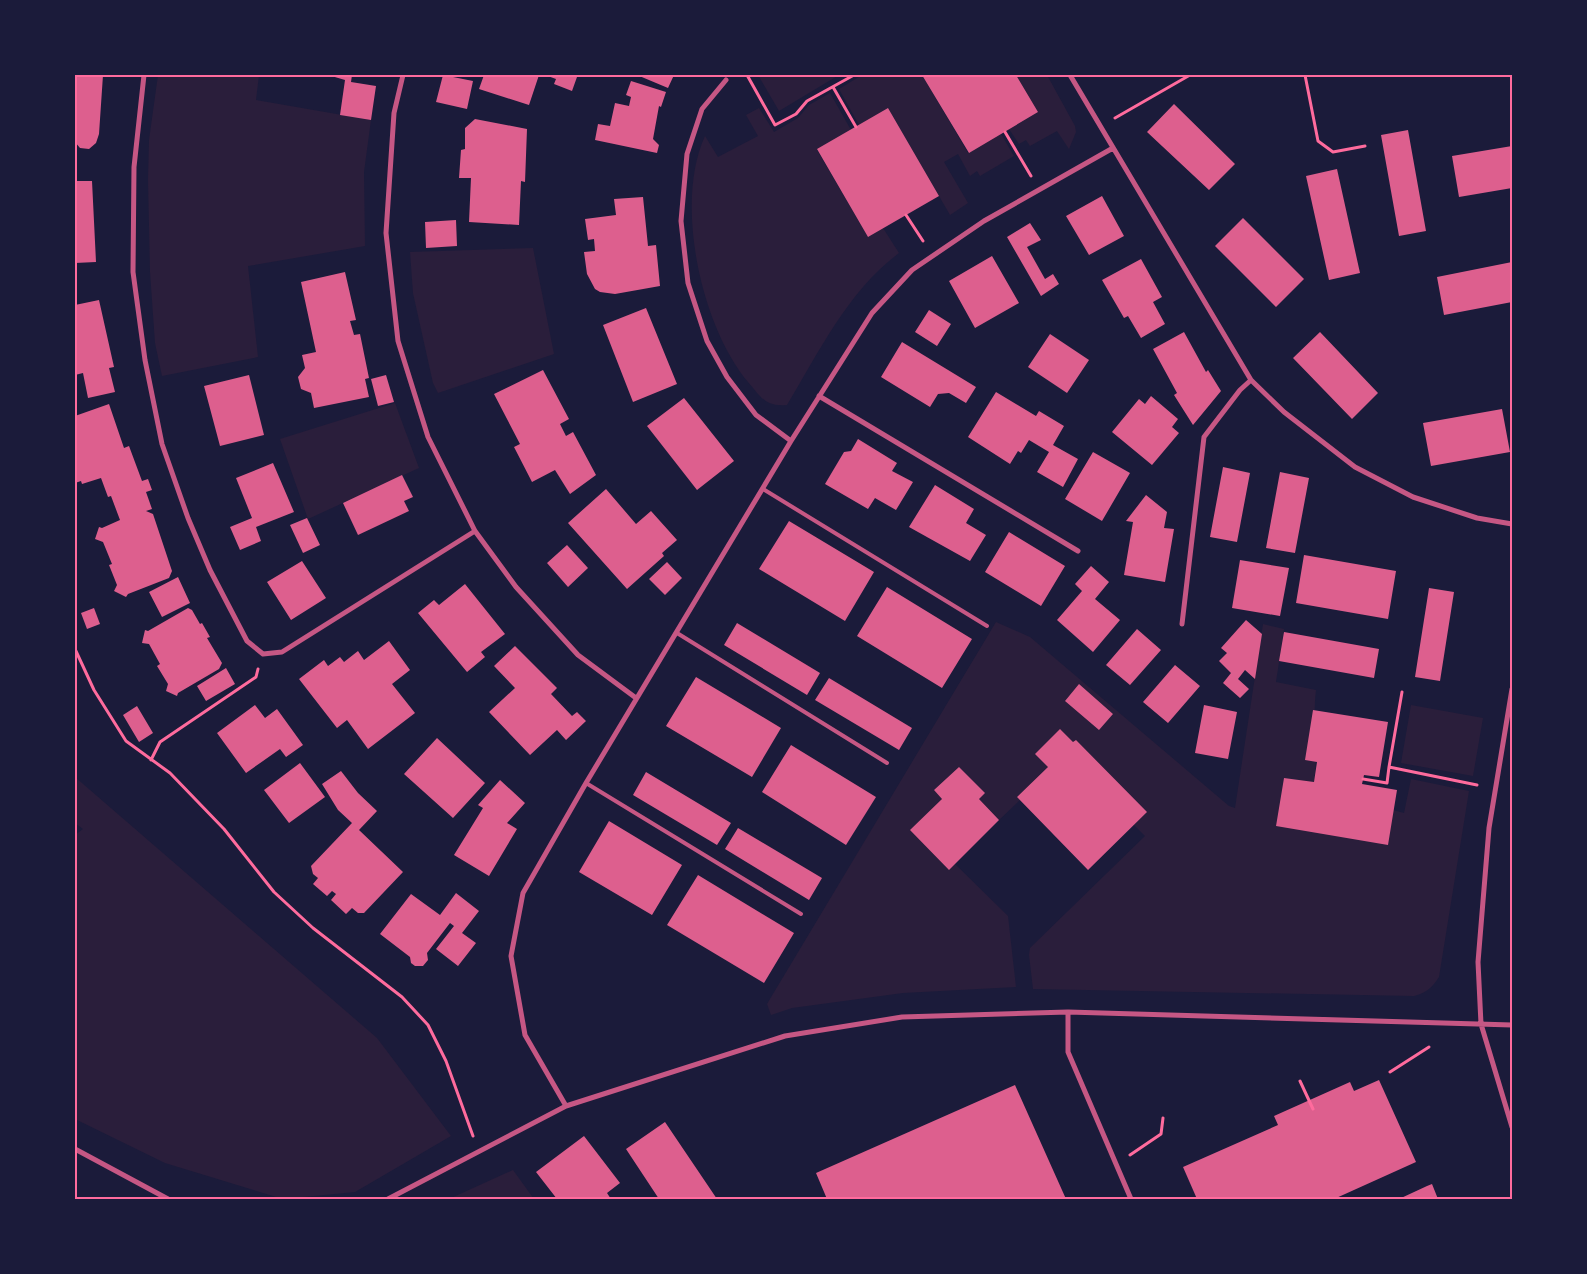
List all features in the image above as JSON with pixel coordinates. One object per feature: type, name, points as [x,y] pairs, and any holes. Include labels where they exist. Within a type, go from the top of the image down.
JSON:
[{"type":"street","points":[[144,75],[134,167],[133,272],[145,360],[162,444],[188,518],[210,570],[247,642],[263,654],[282,652],[475,531]]},
{"type":"street","points":[[403,75],[394,113],[386,233],[398,341],[428,437],[475,531],[516,587],[578,655],[636,698]]},
{"type":"street","points":[[1070,75],[1251,380],[1284,412],[1354,467],[1413,497],[1477,518],[1512,524]]},
{"type":"street","points":[[726,80],[702,109],[687,154],[681,221],[688,283],[708,341],[727,377],[756,415],[791,441]]},
{"type":"street","points":[[566,1106],[525,1035],[511,956],[523,893],[636,698],[677,633],[791,441],[872,313],[912,270],[984,221],[1113,148]]},
{"type":"street","points":[[1182,624],[1204,437],[1240,390],[1251,380]]},
{"type":"street","points":[[819,396],[1078,550]]},
{"type":"street","points":[[1512,689],[1489,838],[1478,962],[1481,1024],[1512,1127]]},
{"type":"street","points":[[1068,1012],[1068,1052],[1131,1199]]},
{"type":"street","points":[[388,1199],[566,1106],[785,1036],[902,1017],[1068,1012],[1512,1025]]},
{"type":"street","points":[[75,1149],[168,1199]]},
{"type":"lane","points":[[763,490],[987,626]]},
{"type":"lane","points":[[677,633],[888,763]]},
{"type":"lane","points":[[586,783],[801,914]]},
{"type":"path","points":[[747,75],[775,125],[796,114],[807,101],[854,75]]},
{"type":"path","points":[[1112,119],[1190,75]]},
{"type":"path","points":[[1304,75],[1318,141],[1333,152],[1365,146]]},
{"type":"path","points":[[833,87],[856,127]]},
{"type":"path","points":[[1005,132],[1032,177]]},
{"type":"path","points":[[906,215],[922,241]]},
{"type":"path","points":[[75,649],[94,690],[126,741],[170,773],[224,829],[274,892],[313,928],[402,997],[428,1025],[446,1060],[479,1151]]},
{"type":"path","points":[[152,760],[160,742],[256,677],[263,654]]},
{"type":"path","points":[[1363,779],[1387,783],[1402,692]]},
{"type":"path","points":[[1390,767],[1477,785]]},
{"type":"path","points":[[1390,1072],[1429,1047]]},
{"type":"path","points":[[1300,1081],[1313,1109]]},
{"type":"path","points":[[1127,1156],[1161,1134],[1163,1118]]},
{"type":"shaded area","points":[[158,75],[259,75],[256,100],[371,120],[364,172],[365,246],[248,266],[258,357],[162,376],[155,343],[150,272],[148,180],[149,140]]},
{"type":"shaded area","points":[[758,75],[839,75],[779,111]]},
{"type":"shaded area","points":[[862,75],[922,75],[968,153],[1001,134],[1014,156],[980,176],[977,171],[970,176],[958,154],[944,162],[968,203],[950,215],[888,108],[859,125],[839,89]]},
{"type":"shaded area","points":[[1016,75],[1047,75],[1075,126],[1076,132],[1069,149],[1057,131],[1030,146],[1026,140],[1019,144],[1009,129],[1038,112]]},
{"type":"shaded area","points":[[830,93],[851,130],[817,150],[868,237],[883,228],[899,253],[864,285],[836,323],[787,405],[773,404],[768,403],[760,396],[731,358],[717,329],[706,297],[697,263],[693,229],[692,195],[696,164],[705,136],[718,157],[758,136],[746,115],[759,108],[774,132],[798,118],[809,105]]},
{"type":"shaded area","points":[[533,248],[554,354],[438,393],[433,383],[413,293],[410,252]]},
{"type":"shaded area","points":[[395,403],[419,468],[308,519],[280,439]]},
{"type":"shaded area","points":[[996,622],[1030,637],[1229,806],[1235,808],[1263,624],[1284,629],[1276,682],[1316,690],[1316,759],[1314,782],[1284,778],[1276,826],[1393,810],[1404,813],[1411,779],[1469,791],[1439,977],[1428,990],[1418,995],[1033,989],[1029,955],[1030,948],[1145,836],[1134,825],[1076,740],[1073,742],[1060,730],[1035,754],[1048,767],[1017,797],[1020,800],[999,820],[979,799],[985,793],[959,767],[934,790],[942,799],[911,830],[948,869],[955,864],[1008,916],[1016,987],[903,993],[792,1008],[771,1015],[767,1004]],"holes":[[[1079,685],[1113,714],[1099,730],[1065,701]]]},
{"type":"shaded area","points":[[1411,705],[1483,718],[1473,776],[1401,763]]},
{"type":"shaded area","points":[[75,777],[377,1038],[451,1136],[355,1192],[283,1199],[165,1163],[75,1119],[75,835],[83,829],[75,823]]},
{"type":"shaded area","points":[[513,1170],[534,1199],[449,1199]]},
{"type":"building","points":[[75,75],[103,75],[99,134],[96,143],[89,149],[80,148],[75,142]]},
{"type":"building","points":[[328,75],[352,75],[351,82],[376,86],[371,120],[340,115],[345,80]]},
{"type":"building","points":[[443,75],[473,81],[467,109],[436,102]]},
{"type":"building","points":[[484,75],[539,75],[529,105],[479,89]]},
{"type":"building","points":[[545,75],[571,75],[577,77],[572,91],[554,84],[556,79]]},
{"type":"building","points":[[637,75],[674,75],[668,88]]},
{"type":"building","points":[[922,75],[1016,75],[1038,112],[969,153]]},
{"type":"building","points":[[631,81],[666,92],[661,107],[659,106],[653,139],[659,145],[657,153],[595,140],[598,124],[610,126],[615,103],[629,106],[631,97],[626,95]]},
{"type":"building","points":[[1174,104],[1235,164],[1209,190],[1147,132]]},
{"type":"building","points":[[888,108],[939,196],[868,237],[817,149]]},
{"type":"building","points":[[475,119],[527,129],[525,182],[521,181],[519,225],[469,222],[471,178],[459,178],[461,150],[465,149],[465,128]]},
{"type":"building","points":[[1408,130],[1426,231],[1399,236],[1381,135]]},
{"type":"building","points":[[1512,146],[1512,188],[1459,197],[1452,156]]},
{"type":"building","points":[[1337,169],[1360,273],[1329,280],[1306,176]]},
{"type":"building","points":[[75,181],[92,181],[96,262],[75,263]]},
{"type":"building","points":[[1102,196],[1124,236],[1089,255],[1066,216]]},
{"type":"building","points":[[643,197],[648,246],[656,245],[660,286],[615,294],[600,292],[595,289],[587,274],[584,252],[595,251],[594,239],[588,240],[585,219],[616,215],[614,199]]},
{"type":"building","points":[[1243,218],[1304,279],[1276,307],[1215,246]]},
{"type":"building","points":[[456,220],[457,246],[426,248],[425,222]]},
{"type":"building","points":[[1030,223],[1041,240],[1027,247],[1045,279],[1053,274],[1059,284],[1041,296],[1007,237]]},
{"type":"building","points":[[992,256],[1019,303],[975,328],[949,281]]},
{"type":"building","points":[[1141,259],[1162,297],[1153,302],[1165,324],[1141,338],[1128,316],[1124,318],[1102,280]]},
{"type":"building","points":[[1512,262],[1512,302],[1444,315],[1437,277]]},
{"type":"building","points":[[345,272],[356,320],[350,321],[354,335],[360,334],[369,378],[365,379],[369,397],[314,408],[311,393],[301,389],[298,377],[305,368],[302,355],[316,352],[301,282]]},
{"type":"building","points":[[99,300],[114,367],[109,368],[115,392],[88,398],[83,373],[75,375],[75,305]]},
{"type":"building","points":[[646,308],[677,384],[633,402],[603,325]]},
{"type":"building","points":[[929,310],[951,324],[937,346],[915,332]]},
{"type":"building","points":[[1184,332],[1206,372],[1208,370],[1221,391],[1193,425],[1174,395],[1177,393],[1153,349]]},
{"type":"building","points":[[1320,332],[1378,393],[1352,419],[1293,358]]},
{"type":"building","points":[[1050,334],[1089,360],[1067,393],[1028,367]]},
{"type":"building","points":[[902,342],[976,387],[966,403],[949,393],[938,394],[930,407],[881,377]]},
{"type":"building","points":[[543,370],[569,419],[560,424],[566,436],[573,432],[596,475],[570,494],[555,470],[532,482],[514,447],[520,444],[494,394]]},
{"type":"building","points":[[249,375],[264,435],[220,446],[204,386]]},
{"type":"building","points":[[386,375],[394,402],[378,406],[371,379]]},
{"type":"building","points":[[996,392],[1036,416],[1039,411],[1064,426],[1053,445],[1078,459],[1063,487],[1037,472],[1049,452],[1029,440],[1021,453],[1018,451],[1010,464],[968,437]]},
{"type":"building","points":[[1151,396],[1178,419],[1172,427],[1179,433],[1152,465],[1112,432],[1139,399],[1145,404]]},
{"type":"building","points":[[684,398],[734,461],[697,490],[647,426]]},
{"type":"building","points":[[109,404],[124,448],[129,446],[142,481],[148,479],[152,490],[146,492],[152,509],[146,511],[153,514],[172,571],[169,578],[128,594],[126,597],[114,591],[117,585],[109,565],[112,564],[103,542],[95,539],[99,527],[102,528],[120,520],[111,496],[108,497],[101,478],[82,484],[81,481],[75,483],[75,416]]},
{"type":"building","points":[[1502,409],[1510,452],[1431,466],[1423,423]]},
{"type":"building","points":[[858,439],[897,463],[892,471],[913,482],[896,510],[875,498],[868,509],[825,484],[844,452],[851,451]]},
{"type":"building","points":[[1093,452],[1130,473],[1102,521],[1065,499]]},
{"type":"building","points":[[273,463],[294,512],[256,527],[261,541],[240,550],[230,527],[252,518],[236,478]]},
{"type":"building","points":[[1223,467],[1250,473],[1237,542],[1210,537]]},
{"type":"building","points":[[1280,472],[1309,478],[1295,553],[1266,548]]},
{"type":"building","points":[[402,475],[413,497],[404,501],[409,511],[358,535],[343,503]]},
{"type":"building","points":[[935,485],[974,509],[966,523],[986,535],[970,561],[909,527]]},
{"type":"building","points":[[606,489],[636,524],[651,511],[677,540],[662,553],[664,556],[627,589],[568,523]]},
{"type":"building","points":[[1146,495],[1167,512],[1164,528],[1174,529],[1165,582],[1124,575],[1133,522],[1126,521]]},
{"type":"building","points":[[307,518],[320,545],[303,553],[290,525]]},
{"type":"building","points":[[789,521],[874,572],[845,621],[759,569]]},
{"type":"building","points":[[1009,532],[1065,566],[1041,606],[985,572]]},
{"type":"building","points":[[567,545],[588,568],[568,587],[547,563]]},
{"type":"building","points":[[1304,555],[1396,571],[1388,619],[1296,603]]},
{"type":"building","points":[[1240,560],[1289,568],[1280,616],[1232,608]]},
{"type":"building","points":[[302,561],[326,598],[291,620],[267,582]]},
{"type":"building","points":[[667,562],[682,578],[665,595],[649,579]]},
{"type":"building","points":[[1091,566],[1109,582],[1095,599],[1120,620],[1093,652],[1057,620],[1082,591],[1075,584]]},
{"type":"building","points":[[178,577],[190,603],[162,617],[149,592]]},
{"type":"building","points":[[465,584],[505,634],[481,652],[485,657],[467,672],[418,613],[434,600],[439,605]]},
{"type":"building","points":[[887,587],[972,639],[942,688],[857,636]]},
{"type":"building","points":[[1429,588],[1454,592],[1440,681],[1415,677]]},
{"type":"building","points":[[94,608],[100,624],[87,629],[81,613]]},
{"type":"building","points":[[188,608],[192,610],[200,624],[202,623],[210,637],[207,638],[222,663],[219,669],[178,693],[177,696],[166,691],[168,684],[157,666],[160,664],[149,644],[142,643],[145,630],[148,631]]},
{"type":"building","points":[[1246,620],[1262,634],[1255,679],[1245,670],[1238,679],[1249,689],[1240,698],[1223,683],[1231,673],[1219,661],[1227,653],[1221,648]]},
{"type":"building","points":[[737,623],[820,673],[807,695],[724,645]]},
{"type":"building","points":[[1137,629],[1161,650],[1130,685],[1106,665]]},
{"type":"building","points":[[1284,632],[1379,649],[1374,678],[1279,661]]},
{"type":"building","points":[[389,641],[410,670],[392,684],[415,713],[368,749],[347,720],[337,728],[299,679],[324,660],[328,666],[340,657],[344,662],[358,651],[364,660]]},
{"type":"building","points":[[515,646],[557,688],[551,694],[572,716],[577,712],[586,721],[566,740],[557,730],[530,755],[489,712],[515,688],[494,666]]},
{"type":"building","points":[[1175,665],[1200,686],[1168,723],[1143,702]]},
{"type":"building","points":[[226,668],[235,684],[206,701],[197,686]]},
{"type":"building","points":[[696,677],[781,728],[752,777],[666,726]]},
{"type":"building","points":[[829,678],[912,728],[899,750],[815,700]]},
{"type":"building","points":[[1079,684],[1113,714],[1099,730],[1065,701]]},
{"type":"building","points":[[255,705],[265,718],[277,709],[303,745],[286,757],[280,749],[246,773],[217,733]]},
{"type":"building","points":[[1204,705],[1237,712],[1228,759],[1195,753]]},
{"type":"building","points":[[137,706],[153,733],[139,742],[123,715]]},
{"type":"building","points":[[1313,710],[1388,722],[1379,777],[1364,775],[1362,784],[1397,790],[1388,845],[1276,826],[1284,778],[1314,782],[1317,762],[1305,760]]},
{"type":"building","points":[[1060,729],[1073,742],[1076,740],[1147,812],[1088,870],[1017,797],[1048,767],[1035,754]]},
{"type":"building","points":[[437,738],[485,783],[453,818],[404,774]]},
{"type":"building","points":[[791,745],[876,797],[846,845],[762,792]]},
{"type":"building","points":[[300,763],[325,797],[289,823],[264,790]]},
{"type":"building","points":[[959,767],[985,793],[979,799],[999,820],[949,870],[910,830],[942,799],[934,790]]},
{"type":"building","points":[[341,771],[358,793],[377,811],[359,830],[403,872],[364,913],[358,913],[352,908],[346,914],[331,900],[336,894],[332,891],[327,896],[313,884],[318,878],[313,874],[311,866],[352,823],[338,810],[322,784]]},
{"type":"building","points":[[646,772],[731,823],[717,845],[633,795]]},
{"type":"building","points":[[500,780],[525,803],[507,823],[517,829],[489,876],[454,855],[483,808],[478,805]]},
{"type":"building","points":[[609,821],[682,865],[652,915],[579,872]]},
{"type":"building","points":[[738,828],[822,878],[809,900],[725,849]]},
{"type":"building","points":[[698,875],[794,933],[764,983],[667,925]]},
{"type":"building","points":[[456,893],[479,911],[462,933],[476,943],[458,966],[436,949],[454,926],[450,923],[427,953],[428,960],[423,966],[415,966],[411,963],[410,957],[380,934],[411,894],[440,915]]},
{"type":"building","points":[[1379,1080],[1416,1162],[1334,1199],[1197,1199],[1183,1167],[1278,1125],[1274,1116],[1350,1082],[1354,1091]]},
{"type":"building","points":[[1015,1085],[1066,1199],[827,1199],[816,1173]]},
{"type":"building","points":[[665,1122],[717,1199],[659,1199],[626,1149]]},
{"type":"building","points":[[584,1136],[620,1183],[607,1193],[611,1199],[557,1199],[536,1172]]},
{"type":"building","points":[[1432,1184],[1438,1199],[1399,1199],[1427,1186]]}]
